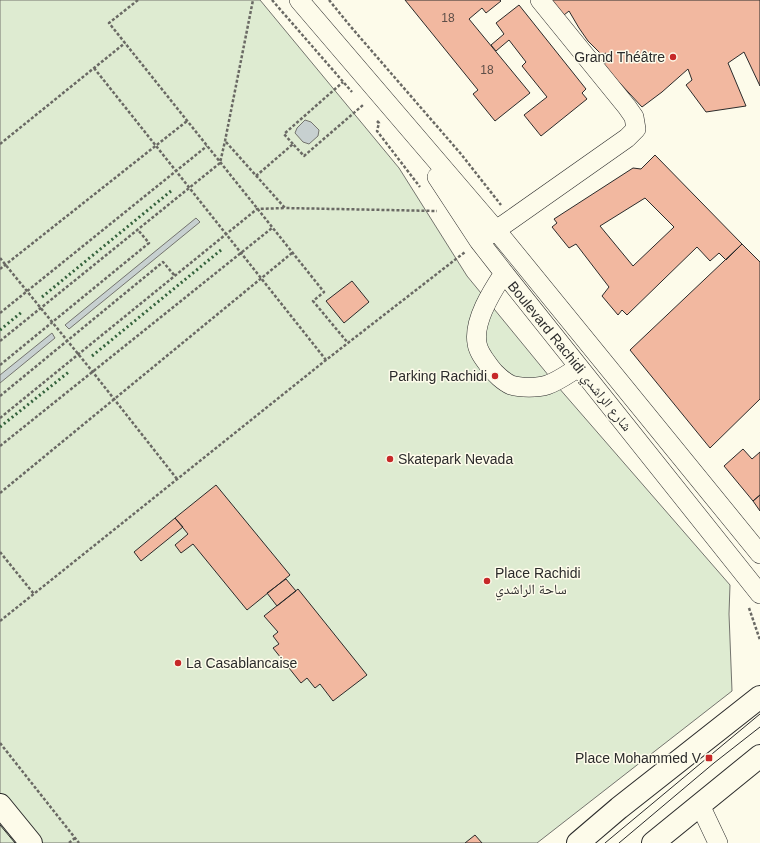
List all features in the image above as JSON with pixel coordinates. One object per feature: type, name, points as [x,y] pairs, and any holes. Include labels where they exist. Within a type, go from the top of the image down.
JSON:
[{"type":"main road","points":[[578,843],[759,694]]},
{"type":"main road","points":[[653,843],[760,756]]},
{"type":"main road","points":[[0,804],[31,843]]},
{"type":"street","name":"Boulevard Rachidi شارع الراشدي","points":[[299,0],[496,230],[760,554]]},
{"type":"street","points":[[479,241],[627,138],[636,128],[634,118],[627,107],[540,0]]},
{"type":"street","name":"Boulevard Rachidi شارع الراشدي","points":[[392,109],[479,241],[760,594]]},
{"type":"street","points":[[504,273],[495,286],[477,326],[477,343],[479,351],[493,371],[510,384],[524,387],[539,387],[567,375],[579,367]]},
{"type":"street","points":[[700,805],[718,843]]},
{"type":"path","points":[[138,0],[109,23],[324,292],[313,301],[348,343]]},
{"type":"path","points":[[0,341],[220,163],[253,0]]},
{"type":"path","points":[[329,0],[461,154],[512,219]]},
{"type":"path","points":[[0,144],[125,43]]},
{"type":"path","points":[[94,68],[326,360]]},
{"type":"path","points":[[343,82],[284,134],[304,156],[363,105]]},
{"type":"path","points":[[0,269],[187,121]]},
{"type":"path","points":[[225,141],[285,208]]},
{"type":"path","points":[[256,176],[293,144]]},
{"type":"path","points":[[0,313],[207,146]]},
{"type":"path","points":[[0,418],[257,209],[439,210]]},
{"type":"path","points":[[0,446],[272,228]]},
{"type":"path","points":[[0,365],[148,243],[138,230]]},
{"type":"path","points":[[0,621],[326,360],[479,241]]},
{"type":"path","points":[[0,493],[292,253]]},
{"type":"path","points":[[0,258],[177,479]]},
{"type":"path","points":[[0,396],[163,262],[175,276]]},
{"type":"path","points":[[0,552],[34,594]]},
{"type":"path","points":[[0,743],[80,843]]},
{"type":"path","points":[[69,843],[75,838]]},
{"type":"green space","points":[[0,0],[260,0],[399,168],[467,276],[558,387],[730,585],[729,614],[732,691],[537,843],[0,843]]},
{"type":"shaded area","points":[[305,120],[311,122],[319,130],[318,136],[309,144],[303,142],[295,133],[297,128]]},
{"type":"shaded area","points":[[196,218],[200,222],[69,329],[65,325]]},
{"type":"shaded area","points":[[52,333],[55,338],[0,383],[0,375]]},
{"type":"building","points":[[405,0],[500,0],[501,1],[486,13],[482,8],[469,19],[530,93],[495,121],[473,94],[478,90]]},
{"type":"building","name":"Grand Théâtre","points":[[551,0],[760,0],[760,86],[744,52],[728,63],[746,106],[706,112],[686,85],[692,80],[688,69],[642,107],[603,65],[611,58],[606,53],[602,55],[588,41],[569,11],[564,15]]},
{"type":"building","points":[[519,5],[586,89],[582,93],[587,99],[541,136],[524,115],[547,97],[522,66],[526,62],[509,40],[496,51],[491,45],[504,34],[496,23]]},
{"type":"building","points":[[655,155],[742,244],[726,260],[719,253],[710,261],[697,247],[627,315],[622,310],[618,315],[602,296],[609,287],[576,244],[569,248],[552,227],[557,223],[554,219],[633,168],[641,169]],"holes":[[[645,198],[674,227],[633,266],[600,226]]]},
{"type":"building","points":[[742,244],[760,262],[760,399],[710,448],[630,350]]},
{"type":"building","points":[[352,281],[369,302],[344,323],[326,301]]},
{"type":"building","points":[[743,449],[752,459],[760,452],[760,495],[753,501],[724,466]]},
{"type":"building","points":[[216,485],[290,575],[247,610],[193,544],[181,553],[175,545],[188,534],[175,518]]},
{"type":"building","points":[[760,495],[760,511],[753,501]]},
{"type":"building","points":[[175,518],[183,527],[141,561],[134,552]]},
{"type":"building","points":[[286,579],[296,591],[277,606],[267,593]]},
{"type":"building","points":[[298,589],[367,675],[333,701],[320,684],[315,688],[307,678],[301,683],[273,648],[279,644],[273,636],[278,632],[264,616]]},
{"type":"building","points":[[475,835],[482,843],[465,843]]},
{"type":"tram line","points":[[605,843],[760,714]]},
{"type":"tram line","points":[[619,843],[714,763],[760,727]]},
{"type":"tram line","points":[[0,825],[15,843]]},
{"type":"hedge","points":[[42,297],[171,191]]},
{"type":"hedge","points":[[92,356],[221,250]]},
{"type":"hedge","points":[[0,330],[23,311]]},
{"type":"hedge","points":[[0,427],[70,371]]},
{"type":"place","name":"Grand Théâtre","points":[[673,57]]},
{"type":"place","name":"Parking Rachidi","points":[[495,376]]},
{"type":"place","name":"Skatepark Nevada","points":[[390,459]]},
{"type":"place","name":"Place Rachidi ساحة الراشدي","points":[[487,581]]},
{"type":"place","name":"La Casablancaise","points":[[178,663]]},
{"type":"place","name":"Place Mohammed V","points":[[709,758]]}]
